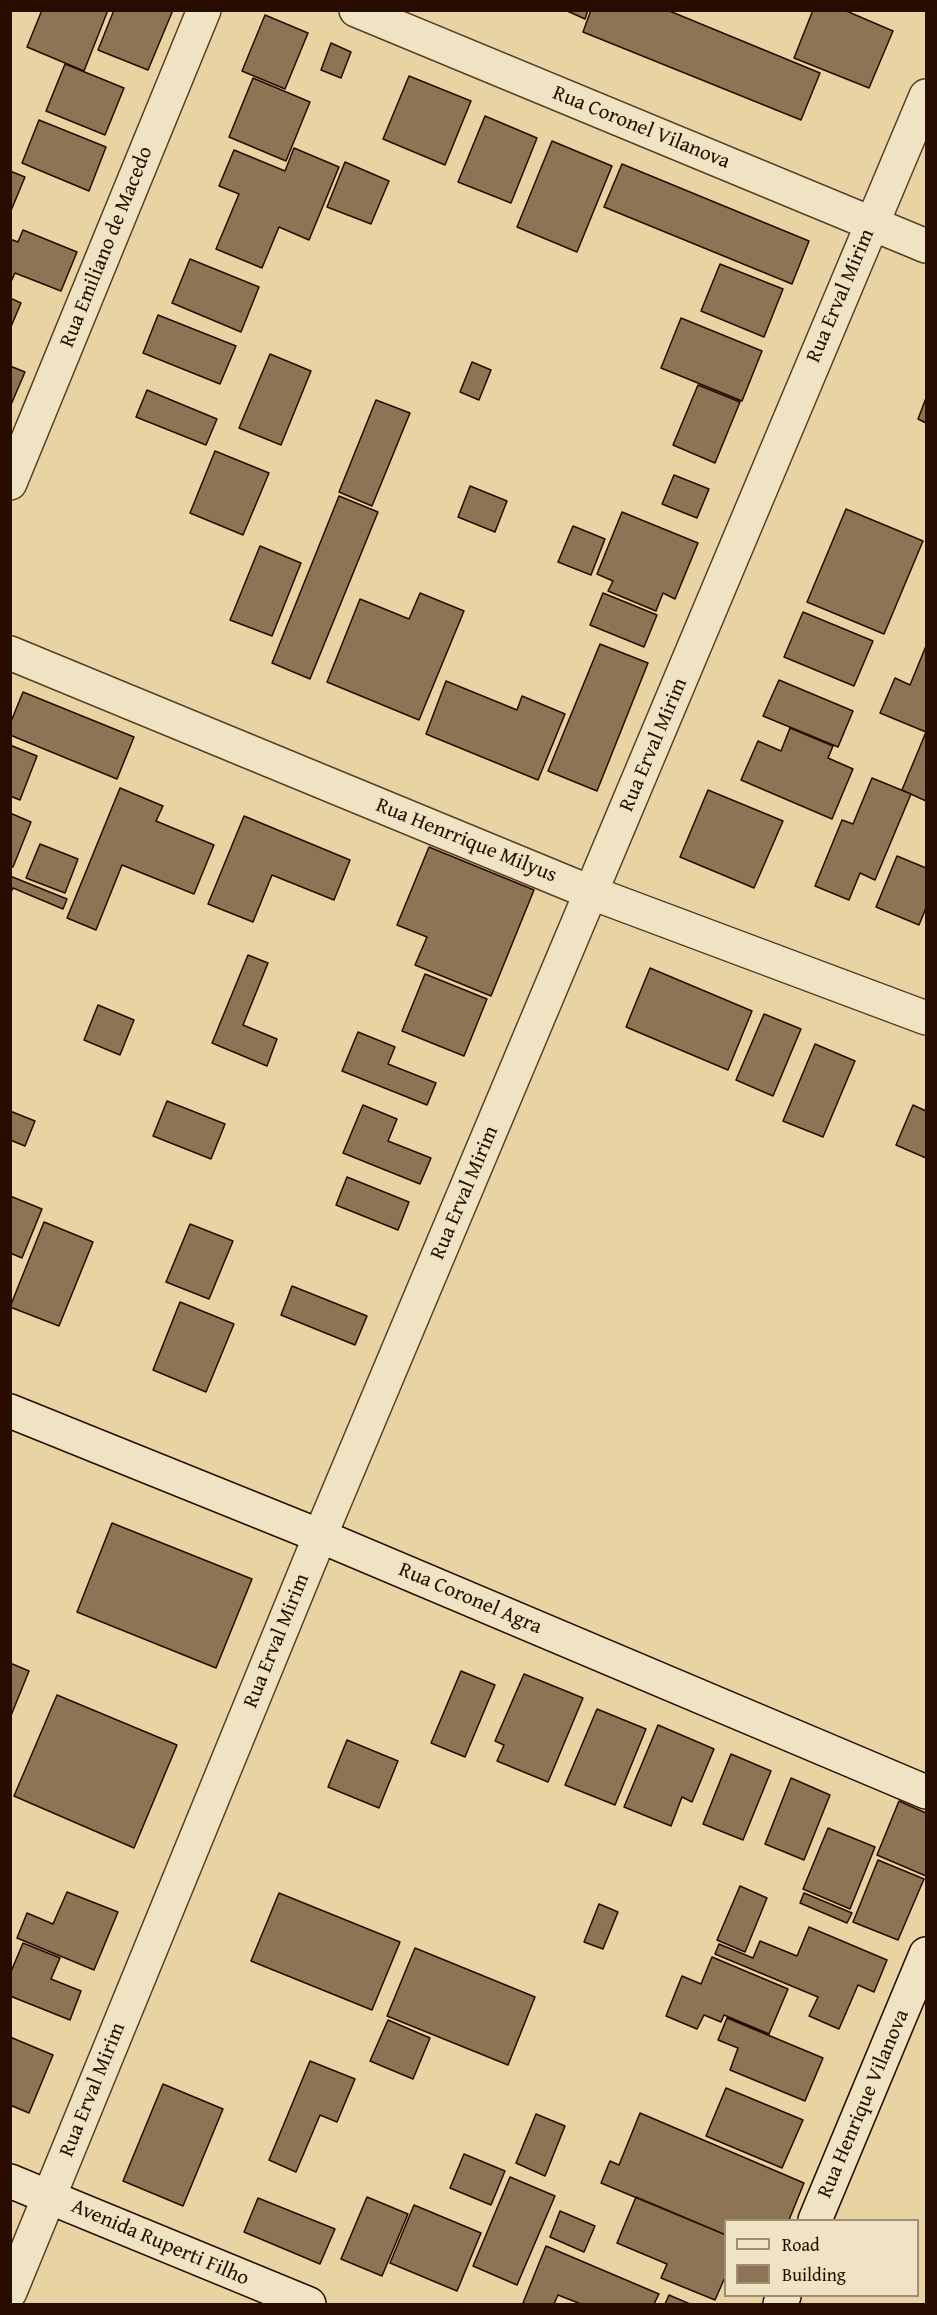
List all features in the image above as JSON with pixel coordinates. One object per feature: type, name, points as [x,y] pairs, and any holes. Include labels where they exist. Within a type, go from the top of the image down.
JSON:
[{"type":"street","name":"Rua Emiliano de Macedo","points":[[10,483],[204,10]]},
{"type":"street","name":"Rua Coronel Vilanova","points":[[356,10],[927,246]]},
{"type":"street","name":"Rua Erval Mirim","points":[[10,2292],[320,1536],[592,893],[871,223],[927,96]]},
{"type":"street","name":"Rua Henrrique Milyus","points":[[10,653],[592,893],[927,1018]]},
{"type":"street","name":"Rua Coronel Agra","points":[[10,1411],[320,1536],[927,1792]]},
{"type":"street","name":"Rua Henrique Vilanova","points":[[815,2219],[927,1954]]},
{"type":"street","name":"Avenida Ruperti Filho","points":[[10,2181],[309,2304]]},
{"type":"building","points":[[42,10],[108,10],[84,71],[27,47]]},
{"type":"building","points":[[114,10],[173,10],[148,70],[98,50]]},
{"type":"building","points":[[565,10],[588,10],[585,19]]},
{"type":"building","points":[[591,10],[667,10],[820,73],[801,120],[583,32]]},
{"type":"building","points":[[813,10],[844,10],[893,31],[869,88],[794,58]]},
{"type":"building","points":[[265,15],[308,33],[285,89],[242,71]]},
{"type":"building","points":[[331,43],[351,52],[341,78],[321,70]]},
{"type":"building","points":[[65,64],[124,88],[105,135],[46,111]]},
{"type":"building","points":[[409,76],[471,101],[445,165],[383,139]]},
{"type":"building","points":[[253,78],[310,102],[286,161],[229,137]]},
{"type":"building","points":[[485,116],[537,138],[511,203],[458,182]]},
{"type":"building","points":[[39,120],[106,147],[89,191],[22,163]]},
{"type":"building","points":[[552,141],[612,166],[577,252],[517,227]]},
{"type":"building","points":[[294,148],[339,167],[309,240],[279,227],[262,268],[216,249],[239,194],[219,186],[234,150],[285,171]]},
{"type":"building","points":[[345,162],[389,181],[371,224],[327,207]]},
{"type":"building","points":[[622,164],[809,241],[792,284],[604,207]]},
{"type":"building","points":[[10,171],[25,177],[10,213]]},
{"type":"building","points":[[23,230],[77,252],[61,291],[15,273],[10,284],[10,239],[18,242]]},
{"type":"building","points":[[190,259],[259,287],[241,332],[172,303]]},
{"type":"building","points":[[720,264],[783,289],[764,337],[701,311]]},
{"type":"building","points":[[10,298],[21,303],[10,329]]},
{"type":"building","points":[[158,315],[236,346],[220,384],[143,353]]},
{"type":"building","points":[[681,318],[762,351],[742,401],[661,368]]},
{"type":"building","points":[[270,354],[311,371],[281,445],[239,428]]},
{"type":"building","points":[[472,362],[491,370],[479,400],[460,392]]},
{"type":"building","points":[[10,366],[25,372],[10,407]]},
{"type":"building","points":[[698,385],[740,402],[715,463],[673,445]]},
{"type":"building","points":[[147,390],[217,419],[206,445],[136,417]]},
{"type":"building","points":[[926,398],[926,423],[918,419]]},
{"type":"building","points":[[376,400],[410,413],[372,506],[339,492]]},
{"type":"building","points":[[215,451],[269,473],[243,535],[190,513]]},
{"type":"building","points":[[674,475],[709,489],[697,518],[662,504]]},
{"type":"building","points":[[470,486],[507,501],[495,532],[458,517]]},
{"type":"building","points":[[339,496],[378,512],[310,679],[272,663]]},
{"type":"building","points":[[846,509],[923,541],[884,634],[807,602]]},
{"type":"building","points":[[622,512],[698,543],[675,599],[663,593],[656,611],[608,591],[613,581],[597,574]]},
{"type":"building","points":[[573,526],[605,539],[591,575],[558,562]]},
{"type":"building","points":[[260,546],[301,563],[272,636],[230,620]]},
{"type":"building","points":[[420,593],[464,611],[419,720],[327,682],[360,599],[409,619]]},
{"type":"building","points":[[603,593],[657,615],[644,647],[590,625]]},
{"type":"building","points":[[803,612],[873,641],[854,686],[784,657]]},
{"type":"building","points":[[600,644],[648,663],[597,791],[548,771]]},
{"type":"building","points":[[926,646],[926,732],[880,713],[895,678],[910,685]]},
{"type":"building","points":[[779,680],[853,711],[838,747],[763,716]]},
{"type":"building","points":[[446,681],[517,710],[522,696],[565,714],[538,780],[426,734]]},
{"type":"building","points":[[23,692],[134,737],[117,779],[10,735],[10,724]]},
{"type":"building","points":[[790,728],[833,746],[828,758],[853,769],[832,819],[741,780],[758,741],[781,751]]},
{"type":"building","points":[[926,732],[926,801],[902,790]]},
{"type":"building","points":[[10,745],[37,756],[20,800],[10,796]]},
{"type":"building","points":[[872,778],[911,794],[875,880],[860,873],[849,900],[815,886],[842,820],[853,824]]},
{"type":"building","points":[[120,788],[163,806],[156,821],[214,845],[194,894],[122,865],[96,930],[67,918]]},
{"type":"building","points":[[708,790],[783,821],[754,888],[680,857]]},
{"type":"building","points":[[10,813],[31,822],[13,867],[10,866]]},
{"type":"building","points":[[244,816],[350,860],[334,900],[272,875],[253,922],[208,904]]},
{"type":"building","points":[[40,844],[78,859],[65,893],[26,878]]},
{"type":"building","points":[[429,847],[534,890],[491,996],[415,965],[427,937],[397,925]]},
{"type":"building","points":[[897,856],[926,868],[926,908],[919,925],[876,907]]},
{"type":"building","points":[[10,876],[67,899],[63,909],[13,888],[10,894]]},
{"type":"building","points":[[248,955],[268,963],[243,1025],[277,1039],[267,1066],[212,1043]]},
{"type":"building","points":[[650,968],[752,1011],[728,1070],[626,1027]]},
{"type":"building","points":[[425,974],[487,999],[464,1056],[402,1031]]},
{"type":"building","points":[[98,1005],[134,1020],[120,1055],[84,1040]]},
{"type":"building","points":[[764,1014],[801,1029],[773,1096],[736,1080]]},
{"type":"building","points":[[358,1032],[395,1047],[388,1064],[436,1083],[427,1105],[342,1071]]},
{"type":"building","points":[[815,1044],[855,1061],[823,1137],[783,1121]]},
{"type":"building","points":[[167,1101],[225,1124],[211,1159],[153,1136]]},
{"type":"building","points":[[363,1105],[397,1119],[388,1141],[431,1158],[420,1184],[343,1153]]},
{"type":"building","points":[[913,1105],[926,1111],[926,1158],[896,1145]]},
{"type":"building","points":[[10,1111],[35,1121],[25,1146],[10,1140]]},
{"type":"building","points":[[347,1177],[409,1202],[398,1230],[336,1205]]},
{"type":"building","points":[[10,1196],[42,1209],[22,1258],[10,1253]]},
{"type":"building","points":[[44,1222],[93,1242],[59,1326],[10,1307]]},
{"type":"building","points":[[190,1224],[233,1241],[209,1299],[166,1282]]},
{"type":"building","points":[[292,1286],[367,1316],[355,1345],[281,1315]]},
{"type":"building","points":[[180,1302],[234,1324],[206,1392],[153,1370]]},
{"type":"building","points":[[112,1523],[252,1579],[216,1668],[77,1612]]},
{"type":"building","points":[[10,1663],[29,1671],[10,1718]]},
{"type":"building","points":[[461,1671],[495,1685],[465,1757],[431,1743]]},
{"type":"building","points":[[524,1674],[583,1698],[548,1782],[497,1761],[504,1745],[495,1741]]},
{"type":"building","points":[[57,1695],[177,1745],[134,1848],[14,1796]]},
{"type":"building","points":[[597,1709],[646,1729],[615,1805],[565,1785]]},
{"type":"building","points":[[658,1725],[714,1749],[692,1802],[682,1797],[671,1826],[624,1807]]},
{"type":"building","points":[[347,1740],[398,1761],[379,1808],[328,1787]]},
{"type":"building","points":[[731,1754],[771,1771],[743,1840],[703,1824]]},
{"type":"building","points":[[791,1778],[830,1795],[804,1860],[765,1844]]},
{"type":"building","points":[[899,1801],[926,1813],[926,1876],[877,1855]]},
{"type":"building","points":[[828,1828],[875,1847],[850,1909],[803,1889]]},
{"type":"building","points":[[878,1860],[924,1879],[898,1940],[853,1922]]},
{"type":"building","points":[[740,1886],[767,1898],[745,1952],[717,1940]]},
{"type":"building","points":[[67,1892],[118,1912],[94,1970],[17,1938],[27,1913],[53,1924]]},
{"type":"building","points":[[279,1893],[400,1942],[372,2010],[251,1961]]},
{"type":"building","points":[[804,1893],[852,1913],[847,1923],[800,1903]]},
{"type":"building","points":[[599,1904],[618,1912],[603,1949],[584,1942]]},
{"type":"building","points":[[809,1927],[887,1960],[874,1992],[858,1985],[839,2029],[809,2016],[818,1997],[715,1954],[719,1944],[753,1958],[760,1941],[797,1956]]},
{"type":"building","points":[[23,1943],[60,1958],[51,1979],[81,1991],[70,2020],[10,1996],[10,1974]]},
{"type":"building","points":[[415,1948],[535,1997],[508,2065],[387,2016]]},
{"type":"building","points":[[712,1957],[788,1989],[769,2034],[724,2015],[721,2022],[704,2015],[697,2029],[666,2016],[682,1976],[701,1984]]},
{"type":"building","points":[[727,2018],[823,2058],[805,2101],[730,2070],[738,2048],[718,2040]]},
{"type":"building","points":[[388,2020],[430,2038],[413,2079],[370,2061]]},
{"type":"building","points":[[10,2037],[53,2055],[29,2113],[10,2105]]},
{"type":"building","points":[[310,2061],[355,2079],[337,2122],[320,2115],[296,2172],[269,2160]]},
{"type":"building","points":[[163,2084],[223,2109],[183,2206],[123,2181]]},
{"type":"building","points":[[726,2088],[803,2120],[782,2168],[706,2136]]},
{"type":"building","points":[[640,2113],[804,2183],[789,2219],[724,2219],[724,2234],[601,2183],[610,2161],[619,2165]]},
{"type":"building","points":[[536,2114],[565,2126],[545,2176],[516,2163]]},
{"type":"building","points":[[464,2154],[505,2171],[491,2205],[450,2188]]},
{"type":"building","points":[[510,2177],[555,2196],[517,2285],[473,2266]]},
{"type":"building","points":[[367,2197],[408,2214],[382,2276],[341,2259]]},
{"type":"building","points":[[636,2197],[724,2234],[724,2280],[715,2300],[661,2278],[667,2264],[617,2243]]},
{"type":"building","points":[[258,2198],[335,2229],[320,2264],[244,2232]]},
{"type":"building","points":[[414,2205],[481,2233],[457,2291],[390,2263]]},
{"type":"building","points":[[560,2211],[595,2226],[584,2252],[550,2237]]},
{"type":"building","points":[[546,2246],[659,2294],[654,2304],[581,2304],[558,2295],[554,2304],[523,2303]]},
{"type":"building","points":[[669,2295],[690,2304],[665,2304]]}]
